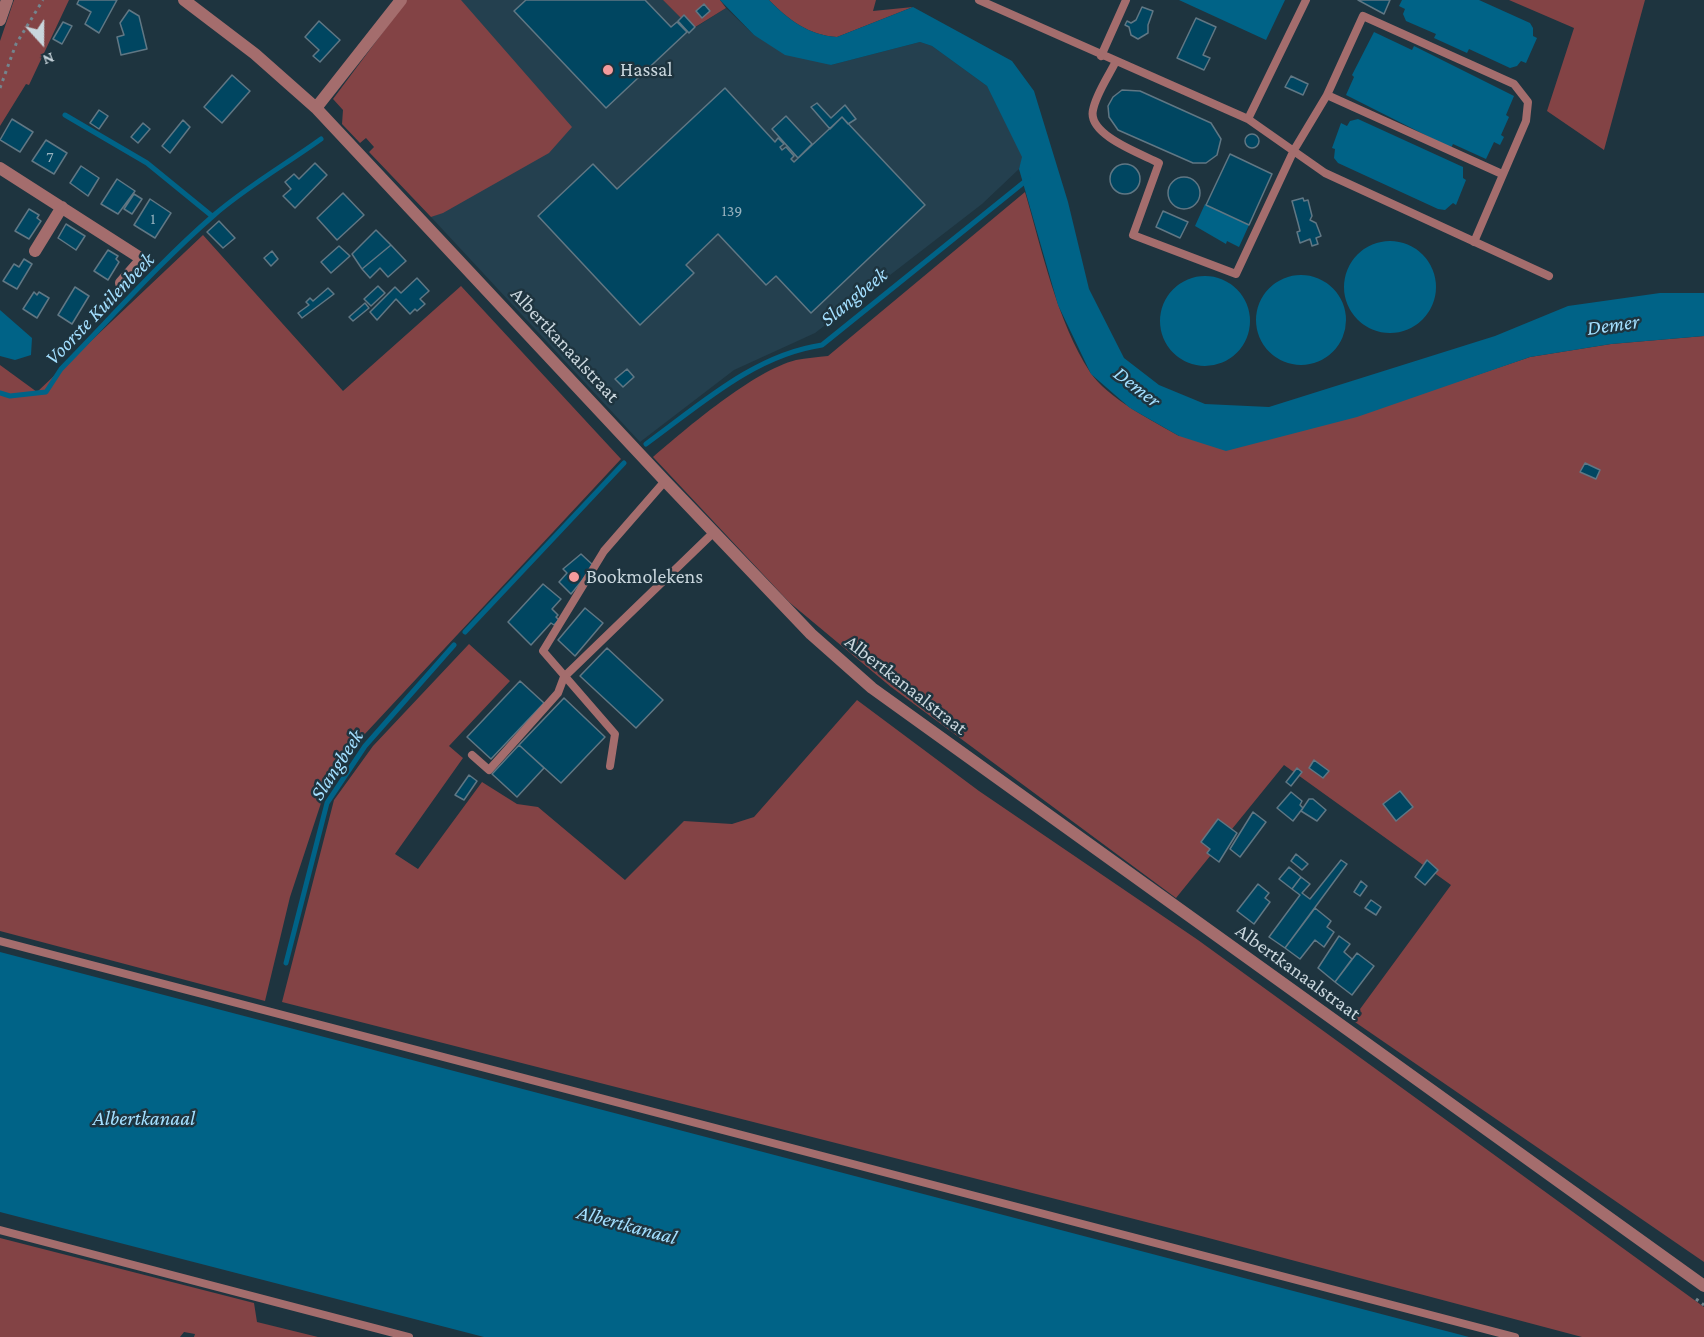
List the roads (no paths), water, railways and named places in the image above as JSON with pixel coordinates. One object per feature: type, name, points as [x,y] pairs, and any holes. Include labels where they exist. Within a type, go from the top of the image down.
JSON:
[{"type":"street","points":[[0,20],[7,0]]},
{"type":"street","name":"Albertkanaalstraat","points":[[184,0],[255,54],[316,108],[811,634],[872,688],[1704,1286]]},
{"type":"street","points":[[316,108],[401,0]]},
{"type":"street","points":[[0,168],[142,259],[121,283]]},
{"type":"street","points":[[35,251],[62,207]]},
{"type":"lane","points":[[979,0],[1115,63],[1248,119],[1325,173],[1549,276]]},
{"type":"lane","points":[[1101,56],[1126,0]]},
{"type":"lane","points":[[1248,119],[1306,0]]},
{"type":"lane","points":[[1115,63],[1092,111],[1095,124],[1107,137],[1159,163],[1133,235],[1236,274],[1294,150],[1327,95],[1364,16],[1514,84],[1528,102],[1526,121],[1474,242]]},
{"type":"lane","points":[[1327,95],[1502,174]]},
{"type":"lane","points":[[610,766],[615,734],[543,651],[604,551],[665,481]]},
{"type":"lane","points":[[472,755],[489,770],[558,693],[564,677],[714,532]]},
{"type":"lane","points":[[0,941],[1515,1337]]},
{"type":"lane","points":[[0,1230],[409,1337]]},
{"type":"water","name":"Demer","points":[[720,0],[769,0],[784,14],[808,30],[837,37],[913,7],[1012,61],[1034,91],[1068,202],[1089,289],[1124,358],[1159,385],[1205,404],[1269,407],[1495,336],[1568,306],[1660,293],[1704,293],[1704,336],[1611,344],[1530,357],[1357,417],[1226,451],[1179,436],[1130,408],[1091,374],[1058,305],[1019,169],[1022,157],[987,86],[932,46],[920,42],[831,65],[785,55],[754,35]]},
{"type":"water","points":[[1179,0],[1285,0],[1266,40]]},
{"type":"water","points":[[1402,0],[1479,0],[1530,23],[1533,36],[1537,38],[1526,63],[1521,61],[1517,66],[1510,68],[1469,49],[1467,53],[1434,38],[1436,34],[1406,21],[1403,14],[1405,9],[1399,6]]},
{"type":"water","points":[[1374,32],[1412,50],[1414,46],[1514,96],[1506,115],[1509,117],[1501,135],[1504,137],[1500,145],[1494,142],[1486,159],[1453,144],[1451,148],[1346,95],[1354,77],[1352,75]]},
{"type":"water","points":[[1358,119],[1463,167],[1463,178],[1466,180],[1456,205],[1453,203],[1445,210],[1438,209],[1338,163],[1334,158],[1335,149],[1332,148],[1341,123],[1347,126],[1350,121]]},
{"type":"water","points":[[1205,204],[1249,225],[1239,247],[1227,241],[1226,244],[1195,226]]},
{"type":"water","points":[[1390,241],[1407,245],[1422,255],[1432,270],[1436,287],[1432,304],[1422,319],[1407,329],[1390,333],[1373,329],[1358,319],[1348,304],[1344,287],[1348,270],[1358,255],[1373,245]]},
{"type":"water","points":[[1301,275],[1318,278],[1333,288],[1343,303],[1346,320],[1343,337],[1333,352],[1318,362],[1301,365],[1284,362],[1269,352],[1259,337],[1256,320],[1259,303],[1269,288],[1284,278]]},
{"type":"water","points":[[1205,276],[1230,284],[1242,296],[1250,321],[1242,346],[1230,358],[1205,366],[1180,358],[1168,346],[1160,321],[1168,296],[1180,284]]},
{"type":"water","points":[[0,310],[32,338],[31,355],[15,360],[0,356]]},
{"type":"water","name":"Albertkanaal","points":[[0,952],[1469,1337],[484,1337],[0,1212]]},
{"type":"waterway","name":"Voorste Kuilenbeek","points":[[65,115],[147,163],[212,216]]},
{"type":"waterway","name":"Voorste Kuilenbeek","points":[[0,393],[10,396],[46,392],[61,369],[193,234],[239,195],[321,139]]},
{"type":"waterway","name":"Slangbeek","points":[[646,444],[707,398],[751,370],[773,359],[822,345],[1028,179]]},
{"type":"waterway","name":"Slangbeek","points":[[465,632],[624,463]]},
{"type":"waterway","name":"Slangbeek","points":[[286,963],[327,803],[365,746],[454,645]]},
{"type":"place","name":"Hassal","points":[[608,70]]},
{"type":"place","name":"Bookmolekens","points":[[574,577]]}]
